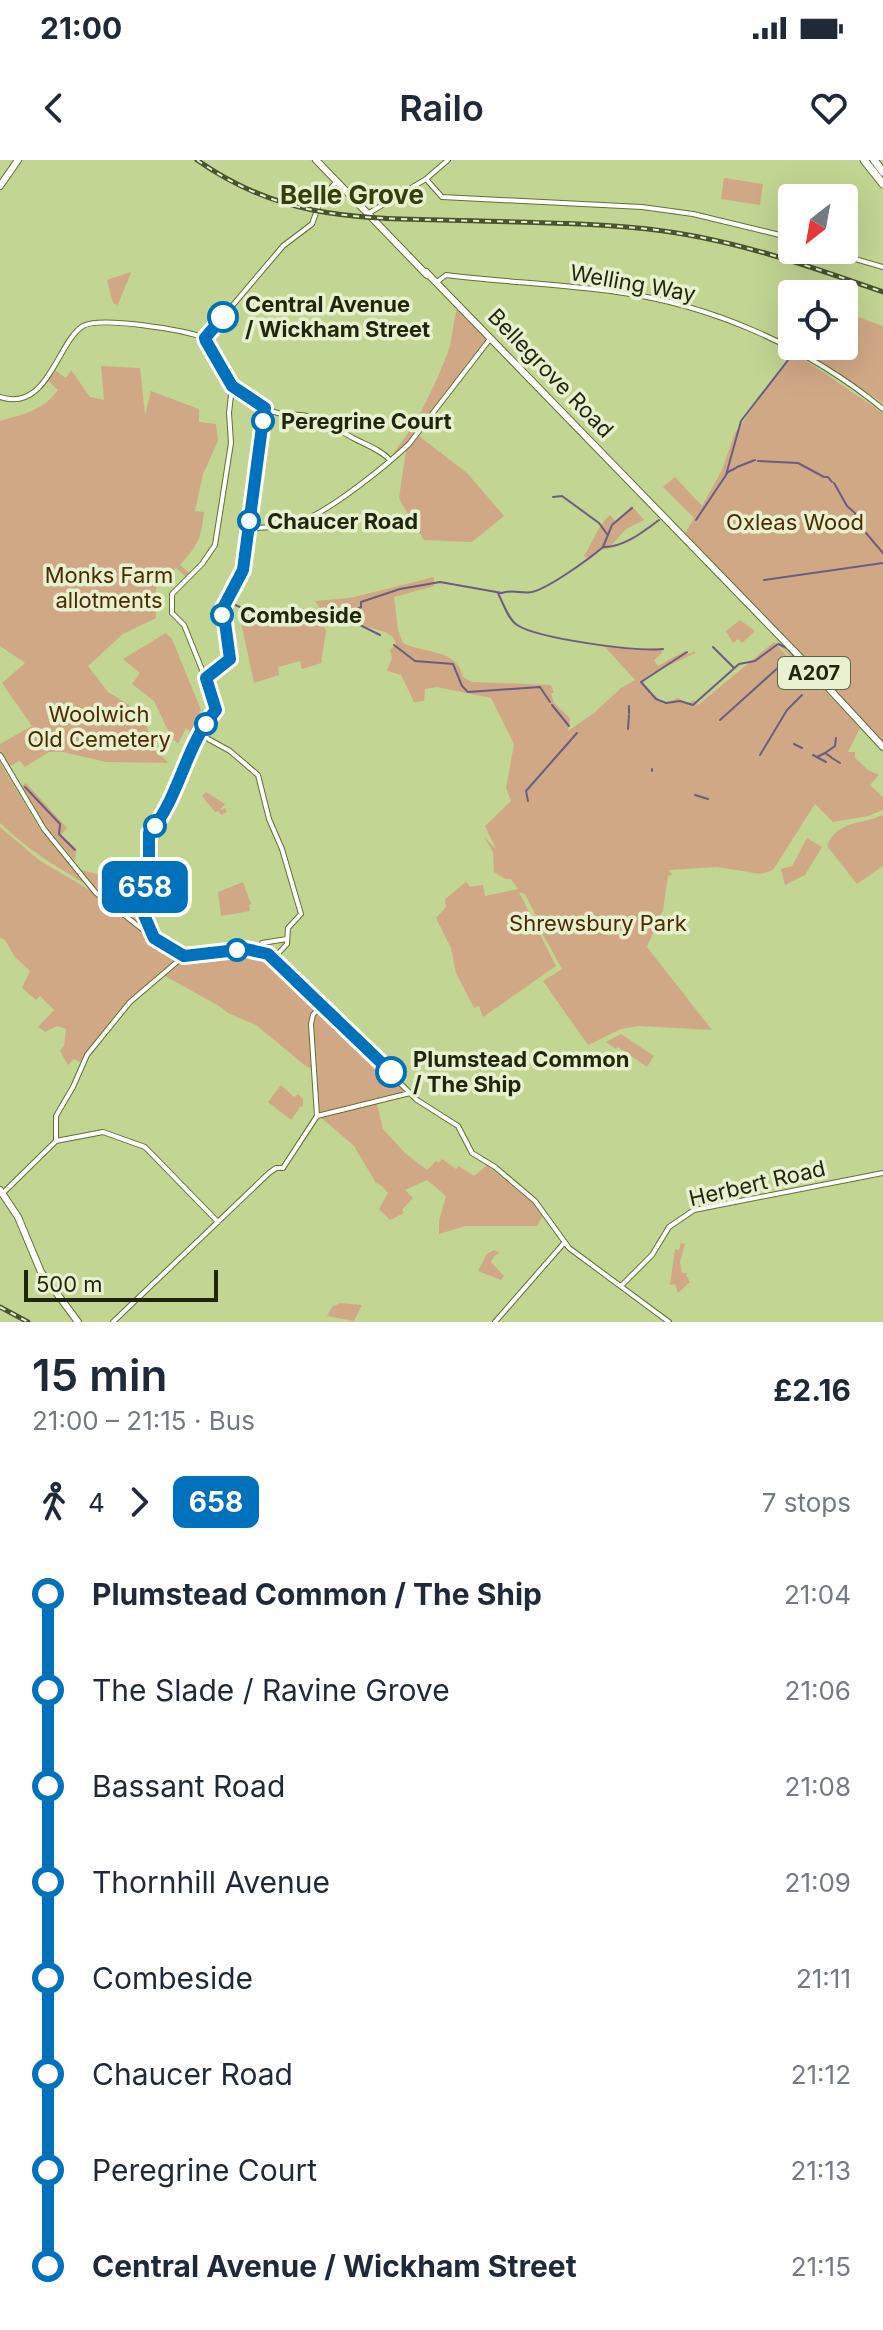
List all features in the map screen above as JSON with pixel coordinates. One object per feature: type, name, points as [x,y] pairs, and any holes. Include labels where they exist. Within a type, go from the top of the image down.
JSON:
[{"type":"highway","points":[[869,160],[871,169],[883,185]]},
{"type":"highway","points":[[869,160],[883,174]]},
{"type":"main road","points":[[0,186],[18,160]]},
{"type":"main road","name":"Bellegrove Road","points":[[316,160],[492,338],[883,747]]},
{"type":"main road","points":[[1,1192],[18,1217],[41,1272],[78,1322]]},
{"type":"street","points":[[369,213],[426,179],[448,160]]},
{"type":"street","points":[[426,179],[442,197],[642,207],[693,214],[778,235]]},
{"type":"street","points":[[205,338],[283,246],[312,224],[321,199],[337,181]]},
{"type":"street","points":[[858,260],[883,267]]},
{"type":"street","name":"Welling Way","points":[[437,283],[448,276],[612,291],[697,310],[746,327],[792,349],[837,375],[883,409]]},
{"type":"street","points":[[0,397],[15,398],[37,388],[52,373],[78,331],[88,324],[129,324],[185,332],[205,338],[232,386],[265,408],[281,414],[308,416],[341,430],[382,452],[390,460]]},
{"type":"street","points":[[206,678],[230,659],[222,615],[243,570],[248,529],[302,521],[330,505],[390,460],[409,444],[492,338]]},
{"type":"street","points":[[154,938],[141,908],[149,859],[148,836],[164,817],[180,773],[217,707],[184,625],[172,613],[172,594],[202,564],[215,545],[231,443],[229,413],[232,386]]},
{"type":"street","points":[[201,735],[231,752],[256,773],[269,819],[282,849],[301,914],[288,928],[287,942],[274,958]]},
{"type":"street","points":[[0,755],[39,823],[96,893],[154,938],[184,956]]},
{"type":"street","points":[[261,951],[262,943],[287,942]]},
{"type":"street","points":[[56,1141],[56,1116],[87,1055],[130,1002],[184,956],[246,949],[261,951],[274,958],[410,1093],[426,1107],[455,1123],[472,1153],[534,1199],[564,1243],[669,1322]]},
{"type":"street","points":[[113,1322],[273,1170],[283,1168],[317,1116],[311,1024],[313,1015],[322,1004]]},
{"type":"street","points":[[317,1116],[410,1093]]},
{"type":"street","points":[[1,1192],[56,1141],[103,1132],[145,1147],[218,1222]]},
{"type":"street","name":"Herbert Road","points":[[621,1286],[652,1255],[669,1227],[694,1210],[883,1173]]},
{"type":"street","points":[[495,1322],[564,1243]]},
{"type":"green space","points":[[724,178],[763,184],[760,205],[721,199]]},
{"type":"green space","points":[[131,272],[118,305],[113,303],[107,280]]},
{"type":"green space","points":[[457,309],[488,341],[407,444],[393,454],[417,418],[437,379],[450,347]]},
{"type":"green space","points":[[858,317],[883,326],[883,403],[818,360],[858,360]]},
{"type":"green space","name":"Oxleas Wood","points":[[787,360],[805,360],[883,413],[883,743],[684,535],[694,518],[663,487],[675,477],[702,506],[721,472],[735,433]]},
{"type":"green space","points":[[101,366],[140,368],[145,415],[151,391],[199,409],[199,422],[216,424],[218,441],[203,474],[195,511],[204,512],[202,529],[195,547],[180,565],[189,573],[186,577],[176,568],[156,588],[156,618],[123,634],[88,666],[108,692],[144,714],[152,748],[169,763],[106,762],[63,752],[49,752],[25,767],[20,761],[10,766],[0,750],[0,744],[32,726],[2,683],[25,663],[0,646],[0,421],[46,403],[58,390],[48,381],[56,371],[66,378],[71,370],[90,397],[104,400]]},
{"type":"green space","points":[[419,436],[467,473],[504,516],[472,542],[424,540],[399,498],[406,450]]},
{"type":"green space","points":[[632,506],[644,520],[626,529],[608,549],[601,550],[590,559],[584,556],[606,519],[610,515],[615,521]]},
{"type":"green space","name":"Shrewsbury Park","points":[[434,577],[434,586],[394,597],[398,630],[403,643],[448,657],[455,661],[463,677],[472,682],[551,685],[554,703],[570,718],[568,731],[635,680],[605,647],[595,645],[636,650],[661,648],[662,653],[654,660],[658,666],[685,651],[688,654],[695,651],[645,678],[643,686],[646,685],[650,695],[655,695],[663,704],[678,698],[688,704],[694,700],[698,705],[774,642],[821,692],[779,642],[860,728],[848,752],[855,752],[855,758],[879,775],[870,785],[883,797],[883,810],[833,822],[815,804],[773,870],[761,874],[717,867],[669,870],[672,875],[668,876],[663,910],[647,947],[712,1030],[639,1026],[621,1029],[588,1045],[543,981],[562,969],[536,922],[538,920],[525,894],[519,892],[556,966],[483,1017],[479,1006],[474,1008],[456,973],[451,948],[436,918],[446,907],[445,899],[466,882],[470,887],[483,885],[485,896],[518,889],[511,879],[494,872],[493,852],[484,837],[496,849],[485,826],[511,801],[506,788],[514,744],[491,698],[437,687],[425,689],[424,701],[414,702],[401,675],[387,671],[392,658],[390,650],[396,644],[393,637],[324,614],[315,601],[350,598]]},
{"type":"green space","points":[[239,613],[286,622],[305,618],[321,620],[326,631],[321,663],[302,669],[300,661],[278,667],[279,675],[254,683]]},
{"type":"green space","points":[[740,620],[755,631],[742,643],[738,639],[733,643],[726,631]]},
{"type":"green space","points":[[166,633],[172,639],[201,710],[199,712],[205,719],[197,738],[186,728],[178,744],[171,737],[154,701],[132,684],[140,673],[123,659]]},
{"type":"green space","points":[[0,762],[40,829],[87,885],[31,849],[0,823]]},
{"type":"green space","points":[[26,783],[67,828],[61,835],[76,848],[75,861],[44,824],[22,786]]},
{"type":"green space","points":[[206,792],[225,804],[220,810],[225,808],[227,812],[221,815],[215,812],[202,796]]},
{"type":"green space","points":[[883,815],[883,866],[857,884],[827,846],[843,827]]},
{"type":"green space","points":[[0,827],[39,860],[93,892],[95,889],[81,870],[113,878],[118,876],[120,893],[132,898],[130,907],[139,908],[149,928],[146,935],[179,959],[131,998],[85,1054],[82,1063],[74,1059],[68,1065],[60,1051],[64,1046],[66,1029],[57,1026],[45,1032],[38,1027],[54,1010],[40,996],[36,1000],[22,988],[30,971],[0,938]]},
{"type":"green space","points":[[807,838],[822,847],[805,875],[785,885],[781,869],[792,866]]},
{"type":"green space","points":[[243,882],[251,904],[250,911],[221,916],[218,892]]},
{"type":"green space","points":[[261,953],[273,960],[404,1089],[404,1094],[376,1100],[383,1129],[405,1153],[427,1170],[442,1159],[474,1176],[487,1165],[539,1208],[543,1215],[537,1226],[466,1226],[439,1234],[446,1196],[427,1180],[405,1190],[413,1198],[402,1210],[404,1213],[390,1220],[379,1209],[388,1193],[376,1183],[354,1146],[317,1114],[315,1069],[307,1067],[256,1025],[228,1013],[165,976],[187,958]]},
{"type":"green space","points":[[621,1034],[654,1056],[647,1067],[606,1042]]},
{"type":"green space","points":[[281,1085],[294,1097],[298,1094],[303,1099],[303,1107],[291,1120],[268,1102]]},
{"type":"green space","points":[[681,1243],[685,1244],[680,1262],[682,1273],[688,1273],[690,1282],[678,1293],[675,1284],[670,1285],[675,1249],[679,1250]]},
{"type":"green space","points":[[494,1250],[500,1253],[491,1262],[504,1276],[501,1280],[478,1271],[487,1254]]},
{"type":"green space","points":[[340,1303],[362,1305],[354,1321],[327,1316],[332,1307]]},
{"type":"waterway","points":[[726,475],[741,421],[788,360]]},
{"type":"waterway","points":[[737,467],[755,460]]},
{"type":"waterway","points":[[758,461],[798,463],[828,477],[832,482]]},
{"type":"waterway","points":[[696,520],[728,472],[736,468]]},
{"type":"waterway","points":[[834,483],[847,506],[855,513],[855,520],[883,553]]},
{"type":"waterway","points":[[553,497],[562,496],[599,523],[607,534]]},
{"type":"waterway","points":[[603,547],[612,525],[632,508]]},
{"type":"waterway","points":[[229,602],[257,615],[280,619],[306,614],[350,613],[361,607],[361,602],[400,589],[440,582],[502,593],[532,592],[558,579],[603,547],[625,542],[659,520]]},
{"type":"waterway","points":[[764,580],[883,563]]},
{"type":"waterway","points":[[498,593],[511,619],[529,630],[589,643],[663,649]]},
{"type":"waterway","points":[[351,615],[360,625],[380,635]]},
{"type":"waterway","points":[[641,682],[656,699],[693,705],[739,664],[755,661],[778,644],[787,648],[816,680]]},
{"type":"waterway","points":[[394,645],[415,661],[453,664],[462,686],[468,692],[540,687],[550,702]]},
{"type":"waterway","points":[[713,647],[734,668]]},
{"type":"waterway","points":[[641,682],[687,652]]},
{"type":"waterway","points":[[787,673],[795,661]]},
{"type":"waterway","points":[[720,720],[780,666]]},
{"type":"waterway","points":[[760,755],[787,710],[802,695]]},
{"type":"waterway","points":[[552,705],[569,726]]},
{"type":"waterway","points":[[629,706],[629,713]]},
{"type":"waterway","points":[[628,729],[629,715]]},
{"type":"waterway","points":[[528,801],[526,791],[577,733]]},
{"type":"waterway","points":[[825,753],[835,746],[836,738]]},
{"type":"waterway","points":[[794,744],[802,748]]},
{"type":"waterway","points":[[817,757],[825,753],[831,757]]},
{"type":"waterway","points":[[813,755],[826,762]]},
{"type":"waterway","points":[[832,758],[840,763]]},
{"type":"waterway","points":[[25,787],[60,824],[59,834],[75,850]]},
{"type":"waterway","points":[[695,795],[708,799]]},
{"type":"railway","points":[[197,160],[256,193],[314,210],[374,218],[597,225],[678,233],[767,254],[883,292]]},
{"type":"railway","points":[[0,1307],[28,1322]]},
{"type":"bus line","name":"658","points":[[223,317],[205,338],[206,341],[232,386],[265,408],[243,570],[223,608],[230,659],[227,665],[206,678],[217,707],[186,762],[164,817],[149,833],[149,859],[141,908],[154,938],[184,956],[246,949],[264,951],[391,1072]]},
{"type":"place","name":"Central Avenue / Wickham Street","points":[[223,317]]},
{"type":"place","name":"Peregrine Court","points":[[263,421]]},
{"type":"place","name":"Chaucer Road","points":[[249,521]]},
{"type":"place","name":"Combeside","points":[[222,615]]},
{"type":"place","name":"Plumstead Common / The Ship","points":[[391,1072]]},
{"type":"district","name":"Belle Grove","points":[[352,194]]},
{"type":"park label","name":"Monks Farm allotments","points":[[109,588]]},
{"type":"park label","name":"Woolwich Old Cemetery","points":[[99,726]]}]
